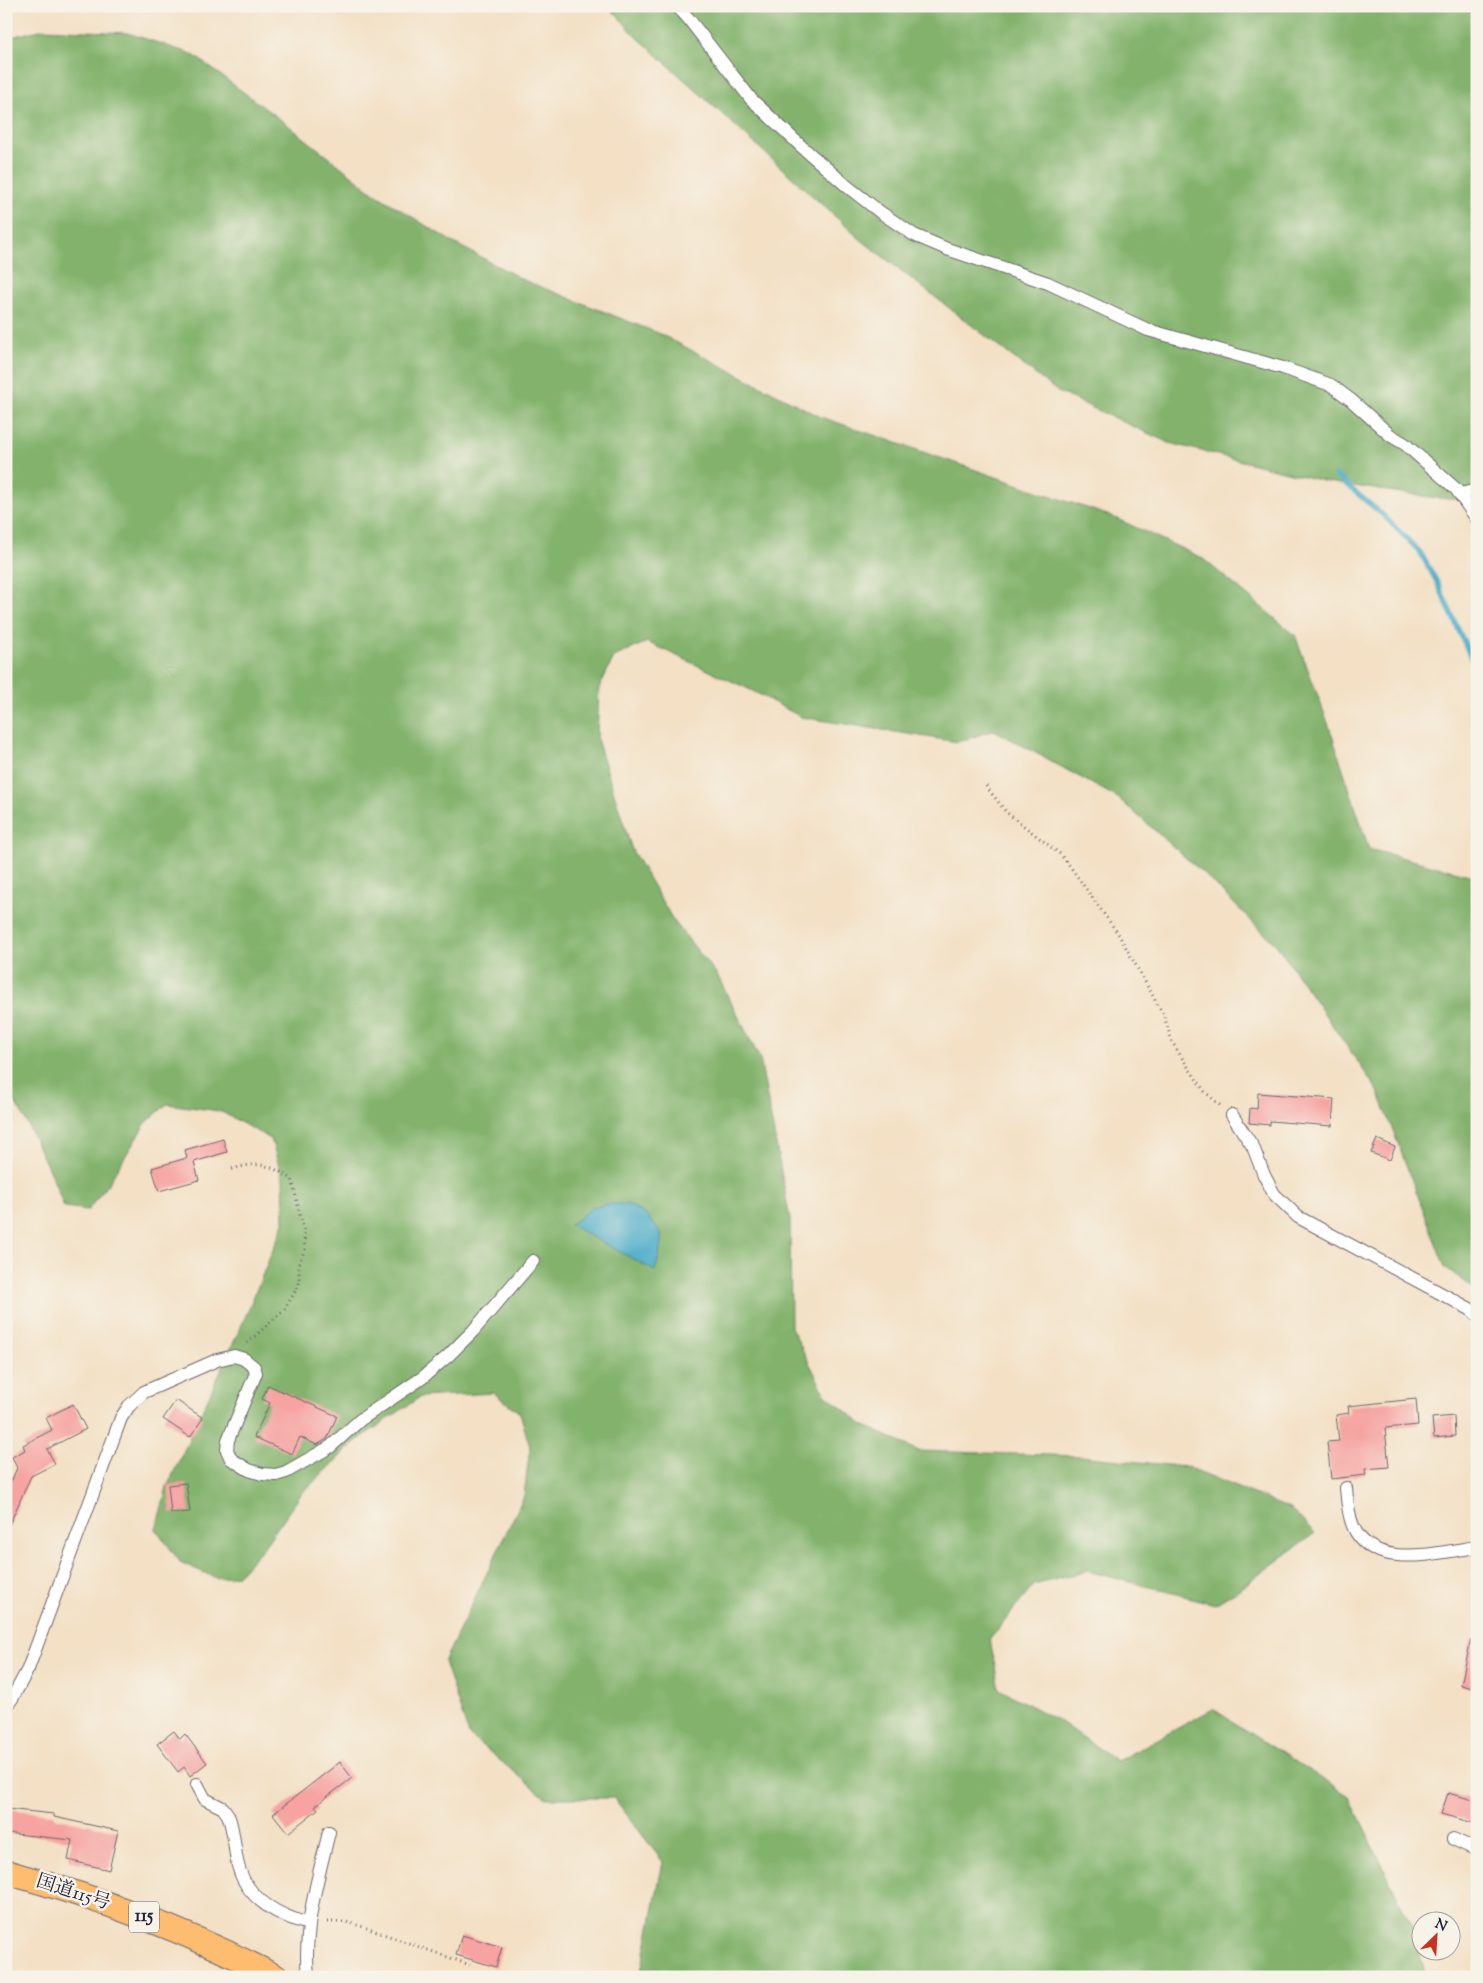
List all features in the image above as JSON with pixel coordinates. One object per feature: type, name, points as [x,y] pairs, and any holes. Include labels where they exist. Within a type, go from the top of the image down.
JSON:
[{"type":"highway","name":"国道115号","points":[[6,1872],[92,1898],[141,1916],[276,1977]]},
{"type":"street","points":[[676,6],[688,18],[751,99],[802,148],[848,187],[914,235],[947,249],[1048,283],[1148,330],[1283,368],[1331,386],[1351,400],[1390,435],[1405,444],[1431,466],[1460,494],[1477,519]]},
{"type":"street","points":[[1460,494],[1477,490]]},
{"type":"street","points":[[1232,1115],[1253,1147],[1274,1194],[1298,1217],[1454,1300],[1477,1315]]},
{"type":"street","points":[[6,1707],[14,1697],[28,1668],[121,1418],[129,1406],[144,1392],[217,1360],[234,1356],[244,1359],[254,1367],[256,1374],[228,1440],[227,1450],[231,1459],[249,1470],[262,1474],[276,1475],[286,1472],[330,1447],[360,1420],[422,1378],[448,1356],[473,1331],[533,1261]]},
{"type":"street","points":[[1346,1488],[1353,1526],[1369,1547],[1380,1552],[1390,1555],[1412,1555],[1477,1547]]},
{"type":"street","points":[[197,1784],[205,1800],[223,1808],[228,1815],[241,1875],[256,1898],[276,1912],[292,1920],[309,1924]]},
{"type":"street","points":[[305,1976],[312,1904],[329,1832]]},
{"type":"street","points":[[1453,1839],[1477,1850]]},
{"type":"path","points":[[986,786],[1006,812],[1060,854],[1069,865],[1119,935],[1164,1016],[1172,1042],[1205,1092],[1232,1115]]},
{"type":"path","points":[[232,1169],[249,1164],[262,1164],[272,1167],[292,1179],[304,1233],[305,1249],[299,1263],[299,1285],[294,1297],[284,1310],[234,1356]]},
{"type":"path","points":[[309,1924],[331,1921],[346,1922],[470,1965]]},
{"type":"green space","points":[[608,6],[1477,6],[1477,501],[1436,498],[1327,482],[1169,443],[1058,392],[860,239],[636,36]]},
{"type":"green space","points":[[44,29],[128,33],[192,54],[377,195],[454,243],[526,281],[658,333],[821,417],[1113,517],[1202,558],[1295,635],[1328,723],[1369,849],[1477,877],[1477,1291],[1445,1267],[1378,1091],[1278,947],[1203,873],[1118,798],[994,730],[958,742],[801,717],[753,691],[647,642],[614,657],[599,688],[597,739],[632,850],[673,920],[717,975],[760,1059],[790,1219],[791,1327],[825,1394],[863,1425],[919,1451],[1080,1456],[1188,1467],[1292,1510],[1315,1533],[1238,1590],[1215,1604],[1088,1571],[1034,1585],[990,1639],[999,1689],[1061,1722],[1117,1761],[1213,1709],[1349,1796],[1410,1923],[1410,1960],[1421,1960],[1426,1977],[640,1977],[663,1862],[614,1798],[546,1798],[469,1735],[444,1662],[524,1496],[530,1447],[520,1413],[494,1393],[420,1397],[356,1441],[302,1493],[263,1548],[238,1575],[216,1578],[180,1562],[156,1529],[167,1487],[244,1320],[284,1223],[283,1179],[271,1139],[220,1111],[167,1104],[145,1124],[110,1181],[88,1210],[64,1207],[26,1121],[6,1086],[6,38]]},
{"type":"water","points":[[608,1204],[628,1204],[647,1216],[662,1235],[655,1271],[570,1225],[593,1207]]},
{"type":"building","points":[[1258,1093],[1334,1099],[1332,1126],[1270,1121],[1270,1125],[1249,1123],[1250,1108],[1257,1109]]},
{"type":"building","points":[[223,1139],[227,1152],[194,1162],[199,1180],[159,1191],[152,1168],[187,1158],[185,1150]]},
{"type":"building","points":[[1377,1139],[1395,1147],[1390,1160],[1371,1153]]},
{"type":"building","points":[[268,1385],[337,1416],[327,1439],[317,1445],[300,1437],[292,1454],[254,1437],[270,1403],[262,1399]]},
{"type":"building","points":[[1416,1399],[1418,1425],[1385,1428],[1389,1467],[1365,1469],[1366,1475],[1331,1479],[1327,1442],[1339,1441],[1336,1415],[1349,1413],[1348,1406]]},
{"type":"building","points":[[176,1400],[203,1418],[190,1437],[163,1419]]},
{"type":"building","points":[[73,1404],[86,1429],[47,1449],[55,1464],[31,1476],[6,1532],[6,1493],[17,1468],[12,1457],[25,1450],[23,1445],[52,1430],[46,1418]]},
{"type":"building","points":[[1454,1416],[1455,1436],[1434,1438],[1432,1418]]},
{"type":"building","points":[[186,1483],[190,1512],[171,1513],[168,1485]]},
{"type":"building","points":[[1471,1639],[1477,1639],[1477,1689],[1461,1685]]},
{"type":"building","points":[[174,1731],[180,1739],[185,1734],[207,1763],[190,1776],[184,1767],[178,1772],[157,1744]]},
{"type":"building","points":[[340,1762],[352,1778],[315,1806],[318,1809],[288,1833],[273,1814]]},
{"type":"building","points":[[1448,1793],[1477,1801],[1477,1824],[1441,1814]]},
{"type":"building","points":[[6,1809],[54,1814],[54,1817],[118,1831],[109,1870],[68,1860],[72,1840],[6,1833]]},
{"type":"building","points":[[462,1935],[502,1947],[496,1967],[456,1955]]},
{"type":"waterway","points":[[1335,475],[1383,515],[1420,552],[1437,582],[1477,671]]}]
